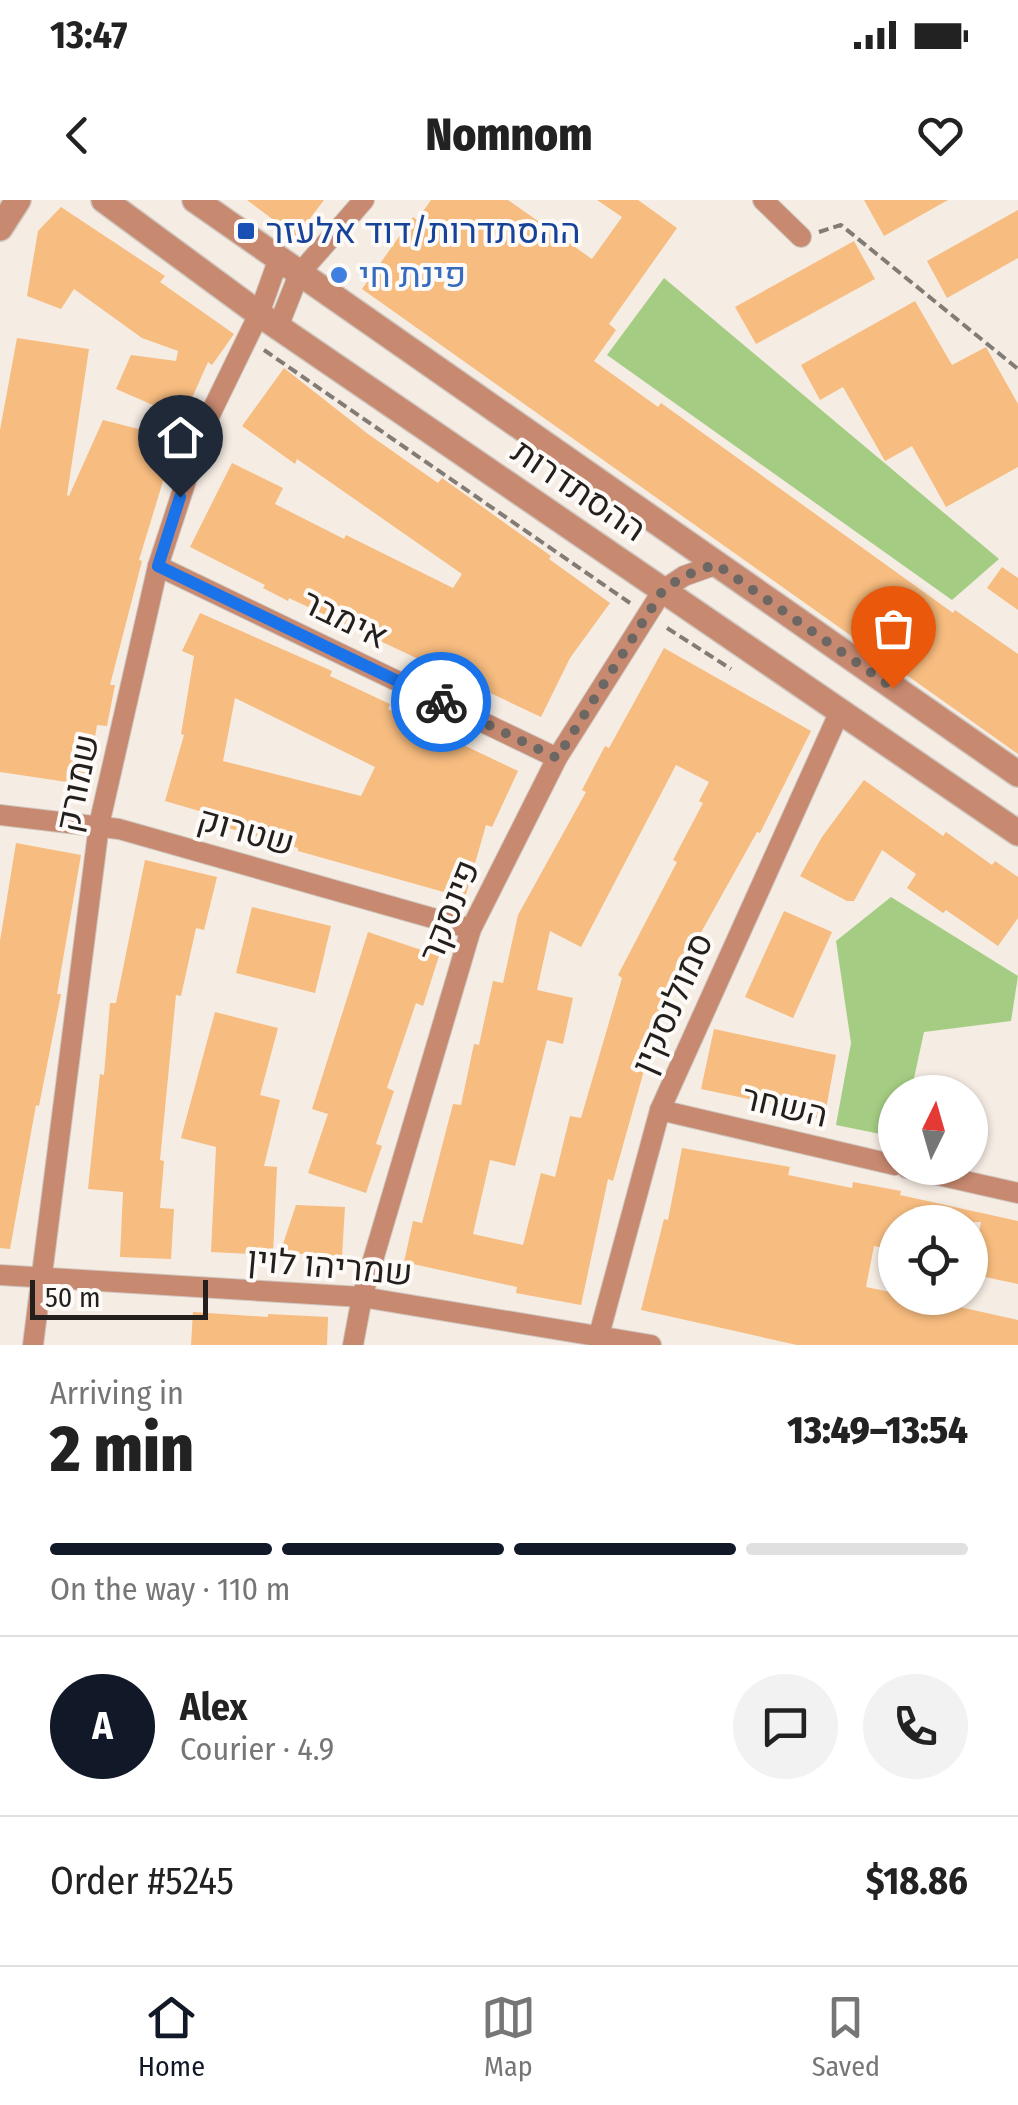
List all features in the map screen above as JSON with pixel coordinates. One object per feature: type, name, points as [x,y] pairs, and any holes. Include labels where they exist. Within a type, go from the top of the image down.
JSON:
[{"type":"street","points":[[0,228],[18,200]]},
{"type":"street","name":"ההסתדרות","points":[[104,200],[269,321],[1018,833]]},
{"type":"street","name":"ההסתדרות","points":[[195,200],[1018,774]]},
{"type":"street","points":[[289,266],[364,200]]},
{"type":"street","points":[[763,200],[801,237]]},
{"type":"street","name":"שמורק","points":[[33,1345],[99,826],[158,566],[202,428],[269,321],[289,266]]},
{"type":"street","points":[[663,590],[684,576],[716,564]]},
{"type":"street","name":"אימבר","points":[[158,566],[557,758]]},
{"type":"street","name":"פינסקר","points":[[353,1345],[362,1297],[470,929],[557,758],[663,590]]},
{"type":"street","name":"סמולנסקין","points":[[599,1335],[660,1110],[840,711]]},
{"type":"street","name":"שטרוק","points":[[0,815],[99,826],[470,929]]},
{"type":"street","name":"השחר","points":[[660,1110],[878,1161]]},
{"type":"street","points":[[982,1185],[1018,1193]]},
{"type":"street","name":"שמריהו לוין","points":[[0,1275],[362,1297],[651,1345]]},
{"type":"path","points":[[801,237],[841,226],[1018,369]]},
{"type":"green space","points":[[664,278],[999,559],[952,600],[607,355]]},
{"type":"green space","points":[[891,897],[1018,976],[1011,1021],[924,1032],[915,1075],[878,1075],[878,1134],[836,1125],[851,1043],[836,941]]},
{"type":"building","points":[[247,200],[324,200],[296,237]]},
{"type":"building","points":[[431,200],[508,200],[592,259],[622,217],[597,200],[638,200],[677,228],[609,324],[616,330],[594,361],[658,407],[661,403],[953,613],[955,610],[1018,654],[1018,754],[362,289],[413,217],[417,220]]},
{"type":"building","points":[[864,200],[948,200],[884,236]]},
{"type":"building","points":[[61,207],[165,276],[160,282],[234,334],[212,365],[208,362],[183,418],[116,389],[131,355],[176,361],[178,351],[142,338],[74,289],[61,309],[27,296],[38,231]]},
{"type":"building","points":[[1018,210],[1018,258],[947,298],[927,261]]},
{"type":"building","points":[[854,241],[875,279],[756,344],[735,307]]},
{"type":"building","points":[[915,301],[952,365],[986,347],[1018,404],[1018,467],[946,507],[912,446],[885,461],[843,387],[820,400],[801,365]]},
{"type":"building","points":[[17,338],[89,349],[67,495],[103,420],[178,439],[139,560],[142,561],[110,685],[115,685],[107,726],[97,725],[87,785],[0,772],[0,430]]},
{"type":"building","points":[[284,368],[368,434],[438,483],[442,478],[610,603],[570,658],[541,717],[289,598],[288,601],[190,547],[232,463],[283,488],[275,504],[344,539],[346,535],[453,588],[462,574],[297,459],[295,464],[242,426]]},
{"type":"building","points":[[1002,567],[1018,578],[1018,610],[987,588]]},
{"type":"building","points":[[200,613],[332,671],[330,676],[390,704],[388,709],[518,771],[492,827],[486,825],[465,898],[298,851],[228,828],[230,820],[165,801],[184,735],[181,734],[194,656],[182,651]],"holes":[[[235,698],[375,767],[361,796],[223,761]]]},
{"type":"building","points":[[664,648],[811,731],[760,833],[757,832],[689,954],[693,956],[668,1002],[664,999],[613,1181],[608,1179],[581,1305],[516,1293],[517,1287],[404,1262],[413,1221],[422,1223],[453,1104],[461,1105],[493,981],[503,983],[518,915],[586,792],[582,790],[605,746],[609,748]],"holes":[[[676,765],[709,782],[699,801],[703,803],[673,860],[677,862],[618,975],[622,978],[581,1118],[570,1116],[555,1177],[541,1173],[523,1245],[473,1234],[490,1160],[515,1166],[547,1040],[563,1044],[573,998],[537,990],[550,931],[581,947]]]},
{"type":"building","points":[[864,780],[943,836],[946,832],[992,865],[995,861],[1018,877],[1018,918],[998,946],[907,888],[916,874],[882,850],[854,901],[800,876],[822,837]]},
{"type":"building","points":[[16,843],[81,855],[57,994],[61,994],[10,1249],[0,1248],[0,941]]},
{"type":"building","points":[[145,860],[217,877],[204,930],[196,928],[181,996],[176,995],[160,1160],[164,1161],[160,1208],[174,1209],[171,1259],[120,1257],[123,1192],[88,1189],[110,1003],[116,1003]]},
{"type":"building","points":[[252,907],[331,926],[315,993],[236,973]]},
{"type":"building","points":[[784,911],[832,932],[793,1018],[745,997]]},
{"type":"building","points":[[368,932],[439,956],[423,1006],[416,1003],[387,1088],[394,1091],[376,1144],[382,1146],[366,1193],[308,1173],[328,1114],[312,1109]]},
{"type":"building","points":[[215,1012],[278,1028],[260,1095],[280,1100],[264,1166],[277,1167],[273,1255],[211,1252],[216,1147],[181,1138]]},
{"type":"building","points":[[714,1029],[836,1055],[824,1120],[776,1110],[777,1105],[701,1089]]},
{"type":"building","points":[[682,1148],[790,1167],[788,1175],[852,1188],[853,1182],[901,1191],[900,1195],[945,1205],[878,1205],[878,1247],[874,1246],[866,1287],[878,1289],[878,1315],[988,1313],[1018,1320],[1018,1345],[797,1345],[641,1310],[664,1219],[668,1220]]},
{"type":"building","points":[[296,1205],[345,1207],[342,1256],[280,1253]]},
{"type":"building","points":[[988,1214],[1018,1221],[1018,1284],[988,1278]]},
{"type":"building","points":[[193,1312],[328,1317],[327,1345],[191,1345]]},
{"type":"way so far","points":[[441,702],[557,758],[663,590],[684,576],[716,564],[893,688]]},
{"type":"place","name":"ההסתדרות/דוד אלעזר","points":[[246,231]]},
{"type":"place","name":"פינת חי","points":[[339,275]]},
{"type":"route","points":[[180,497],[158,566],[441,702]]}]
